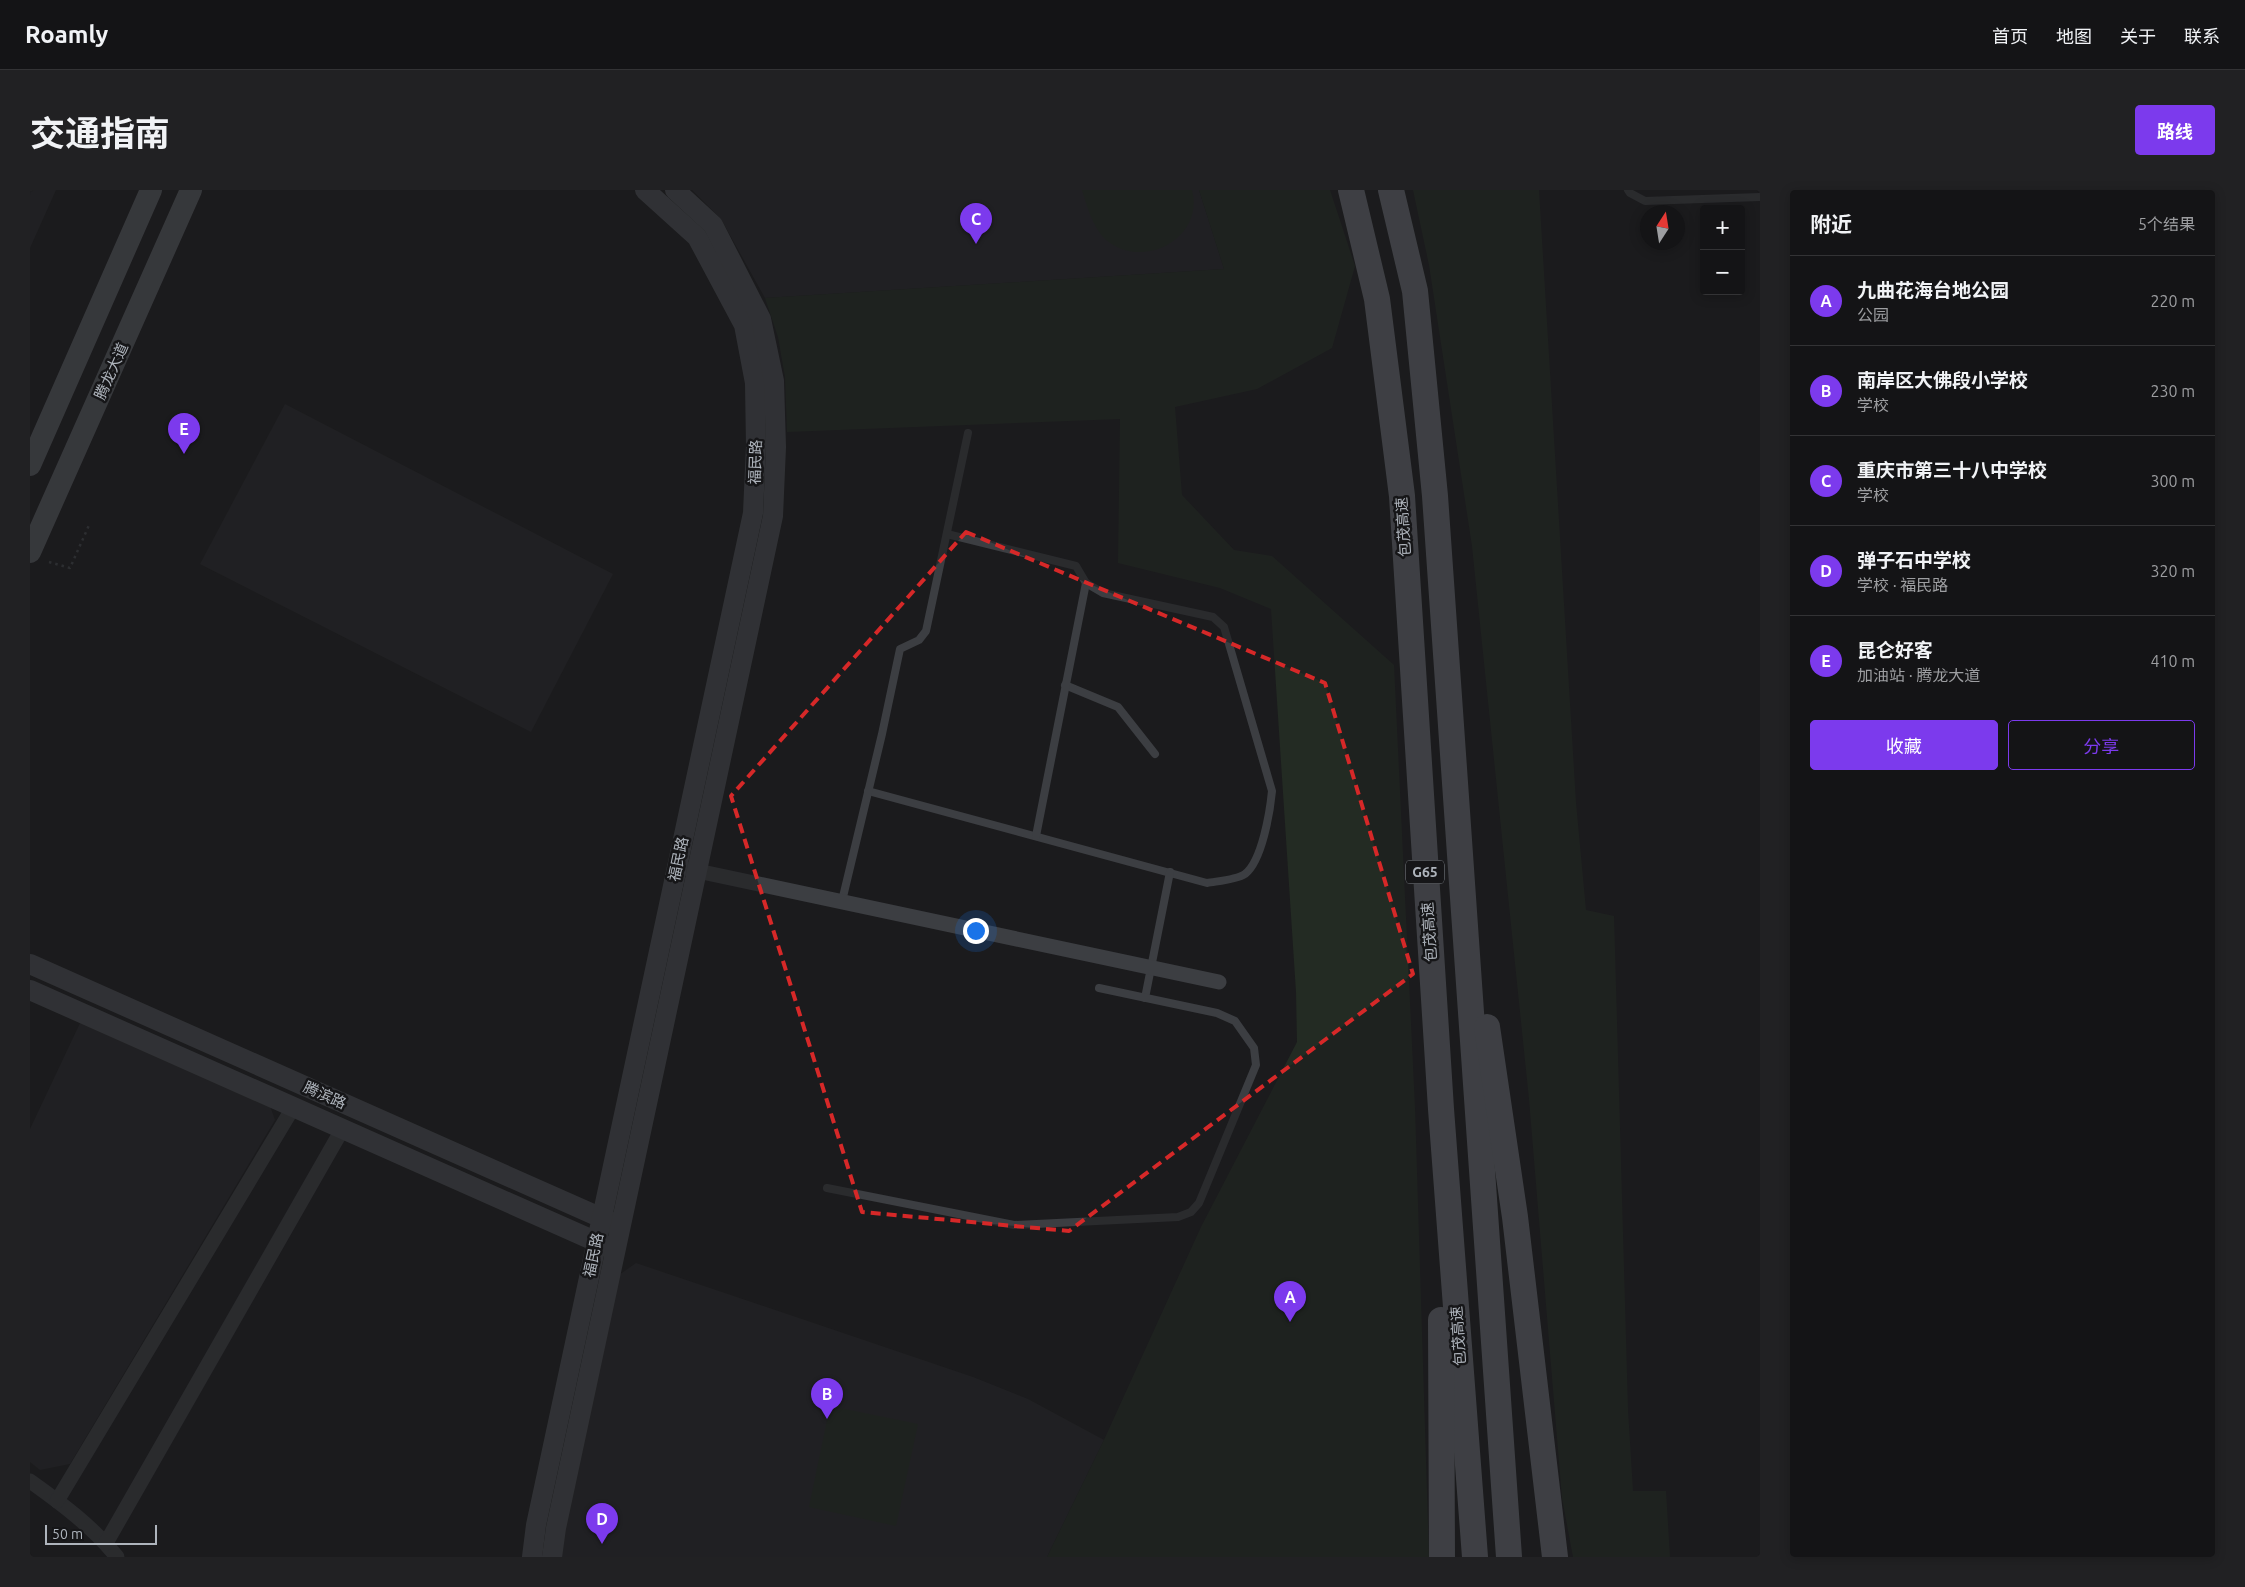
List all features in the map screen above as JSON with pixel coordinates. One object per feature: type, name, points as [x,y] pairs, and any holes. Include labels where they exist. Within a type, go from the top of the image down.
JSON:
[{"type":"highway","name":"包茂高速","points":[[1351,190],[1377,299],[1402,496],[1440,1110],[1475,1557]]},
{"type":"highway","name":"G65","points":[[1391,190],[1416,291],[1435,496],[1509,1557]]},
{"type":"highway","points":[[1458,845],[1515,1217],[1555,1552]]},
{"type":"highway","points":[[1440,1110],[1442,1557]]},
{"type":"main road","points":[[30,465],[152,190]]},
{"type":"main road","name":"腾龙大道","points":[[40,557],[192,190]]},
{"type":"main road","name":"福民路","points":[[532,1557],[536,1525],[600,1218],[753,513],[756,446],[755,383],[744,326],[697,237],[645,190]]},
{"type":"main road","name":"福民路","points":[[552,1557],[556,1528],[614,1250],[773,516],[776,447],[774,381],[761,319],[713,225],[675,190]]},
{"type":"main road","name":"腾滨路","points":[[30,964],[620,1226]]},
{"type":"main road","name":"腾滨路","points":[[30,990],[614,1250]]},
{"type":"street","points":[[676,866],[1218,982]]},
{"type":"street","points":[[57,1501],[294,1106]]},
{"type":"street","points":[[106,1543],[343,1128]]},
{"type":"street","points":[[30,1480],[106,1543],[117,1557]]},
{"type":"lane","points":[[1628,190],[1645,201],[1760,197]]},
{"type":"lane","points":[[842,901],[900,649],[919,640],[926,631],[968,433]]},
{"type":"lane","points":[[868,791],[1207,883],[1243,875],[1254,866],[1270,812],[1272,791],[1224,627],[1212,617],[1103,593],[1086,583],[1076,566],[947,534]]},
{"type":"lane","points":[[1036,836],[1086,583]]},
{"type":"lane","points":[[1065,685],[1118,707],[1155,754]]},
{"type":"lane","points":[[1145,998],[1170,872]]},
{"type":"lane","points":[[826,1188],[1014,1225],[1178,1217],[1191,1212],[1199,1203],[1256,1066],[1254,1048],[1235,1021],[1217,1013],[1099,988]]},
{"type":"path","points":[[40,557],[70,568],[90,523]]},
{"type":"highlighted area","points":[[966,532],[1325,683],[1413,974],[1069,1231],[862,1212],[731,796]]},
{"type":"shaded area","points":[[30,190],[56,190],[30,248]]},
{"type":"shaded area","points":[[692,190],[1199,190],[1224,269],[765,298],[721,219]]},
{"type":"shaded area","points":[[1082,190],[1192,190],[1193,208],[1189,223],[1179,236],[1166,245],[1151,251],[1135,252],[1119,248],[1104,238],[1093,221]]},
{"type":"shaded area","points":[[1199,190],[1330,190],[1355,266],[1332,348],[1257,389],[1175,407],[1182,495],[1234,550],[1272,556],[1394,665],[1415,1108],[1429,1557],[1047,1557],[1104,1440],[1201,1227],[1297,1042],[1296,992],[1271,609],[1220,588],[1118,563],[1120,419],[787,432],[785,377],[778,337],[765,298],[1224,269]]},
{"type":"shaded area","points":[[1413,190],[1539,190],[1576,803],[1586,910],[1614,916],[1628,1410],[1633,1491],[1666,1491],[1670,1557],[1573,1557],[1562,1498],[1529,1099],[1472,546],[1429,265]]},
{"type":"shaded area","points":[[285,404],[613,574],[531,732],[200,564]]},
{"type":"shaded area","points":[[81,1021],[269,1103],[275,1120],[70,1464],[40,1470],[30,1462],[30,1129]]},
{"type":"shaded area","points":[[636,1263],[973,1377],[1028,1399],[1104,1440],[1047,1557],[559,1557],[619,1275]]},
{"type":"shaded area","points":[[830,1406],[918,1424],[896,1526],[809,1507]]},
{"type":"place","name":"重庆市第三十八中学校","points":[[976,244]]},
{"type":"place","name":"昆仑好客","points":[[184,454]]},
{"type":"place","name":"九曲花海台地公园","points":[[1290,1322]]},
{"type":"place","name":"南岸区大佛段小学校","points":[[827,1419]]},
{"type":"place","name":"弹子石中学校","points":[[602,1544]]}]
